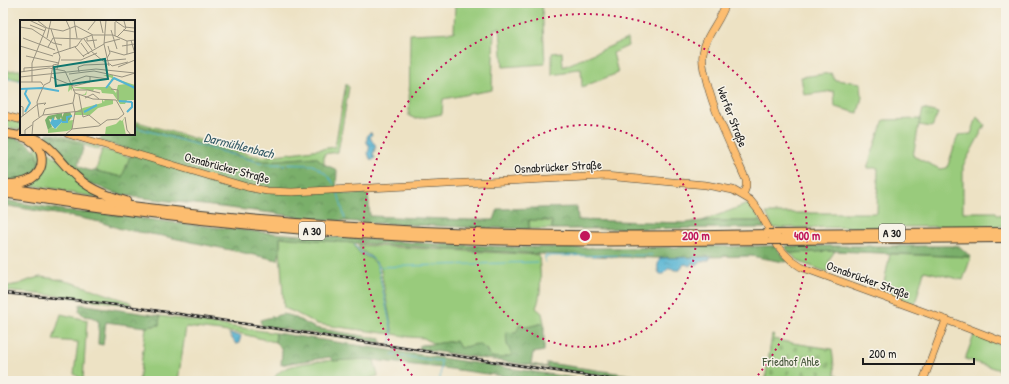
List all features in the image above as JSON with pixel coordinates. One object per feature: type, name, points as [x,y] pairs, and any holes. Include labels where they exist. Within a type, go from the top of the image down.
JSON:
[{"type":"highway","points":[[3,132],[20,134]]},
{"type":"highway","points":[[3,132],[30,140],[36,144],[42,156],[41,169],[32,179],[23,183],[3,184]]},
{"type":"highway","points":[[25,135],[44,143],[77,178],[88,186],[111,197],[152,208]]},
{"type":"highway","name":"A 30","points":[[3,187],[81,199],[278,222],[540,238]]},
{"type":"highway","name":"A 30","points":[[3,193],[128,212],[271,228],[455,239],[774,237],[1006,238]]},
{"type":"highway","name":"A 30","points":[[774,237],[1006,232]]},
{"type":"main road","name":"Werfer Straße","points":[[726,3],[721,17],[705,44],[702,60],[717,116],[746,180],[746,187],[743,195]]},
{"type":"main road","points":[[3,115],[20,120]]},
{"type":"main road","name":"Osnabrücker Straße","points":[[71,135],[240,185],[267,191],[299,191],[605,176],[713,186],[733,190],[750,200],[759,211],[778,246],[801,267],[1006,343]]},
{"type":"main road","points":[[923,381],[946,320]]},
{"type":"green space","points":[[455,3],[542,3],[545,64],[503,67],[500,28],[494,29],[492,90],[443,99],[442,114],[416,119],[409,116],[410,34],[454,32]]},
{"type":"green space","points":[[627,39],[628,46],[613,53],[618,73],[582,87],[581,69],[570,70],[565,73],[552,75],[552,53],[562,52],[563,67]]},
{"type":"green space","points":[[20,70],[20,80],[3,77],[3,72]]},
{"type":"green space","points":[[831,73],[835,80],[861,83],[862,97],[858,113],[835,107],[834,91],[804,95],[801,77]]},
{"type":"green space","points":[[346,84],[349,87],[338,152],[324,154],[324,164],[316,157],[266,161],[251,159],[135,124],[135,121],[262,157],[335,147]]},
{"type":"green space","points":[[923,109],[938,113],[932,127],[919,125]]},
{"type":"green space","points":[[977,117],[985,125],[963,166],[963,212],[996,212],[998,215],[1006,214],[1006,226],[773,228],[766,213],[877,213],[878,168],[867,168],[884,120],[920,119],[913,156],[940,169],[947,168],[958,135],[971,134]]},
{"type":"green space","points":[[3,118],[20,123],[20,130],[3,126]]},
{"type":"green space","points":[[135,124],[251,159],[266,161],[316,157],[324,164],[337,170],[336,192],[348,194],[368,193],[370,216],[494,220],[498,209],[577,207],[578,220],[684,223],[702,221],[761,221],[765,228],[552,229],[552,221],[529,220],[529,229],[370,223],[305,218],[135,197],[113,193],[90,183],[80,175],[46,139],[47,135],[52,135],[84,145],[78,165],[80,167],[91,171],[122,177],[132,151],[100,141],[102,135],[135,135]]},
{"type":"green space","points":[[3,135],[28,143],[37,152],[39,161],[36,172],[22,180],[3,180]]},
{"type":"green space","points":[[52,135],[60,135],[99,147],[99,150]]},
{"type":"green space","points":[[37,143],[109,199],[65,192],[65,190],[27,185]]},
{"type":"green space","points":[[102,149],[130,157],[122,177],[96,171]]},
{"type":"green space","points":[[3,200],[75,212],[100,213],[271,233],[436,244],[597,248],[774,246],[788,261],[784,262],[751,256],[656,258],[541,254],[353,243],[280,237],[280,251],[278,260],[163,236],[121,229],[100,222],[80,218],[3,205]]},
{"type":"green space","points":[[748,204],[761,221],[702,221]]},
{"type":"green space","points":[[529,220],[553,221],[552,229],[529,229]]},
{"type":"green space","points":[[280,237],[353,243],[359,252],[371,259],[378,267],[391,334],[317,324],[284,308]]},
{"type":"green space","points":[[358,245],[539,255],[540,295],[536,308],[542,313],[544,323],[527,327],[516,333],[507,344],[513,355],[501,358],[491,357],[487,350],[476,344],[460,348],[456,341],[434,344],[424,338],[393,334],[380,266],[370,256],[360,250]]},
{"type":"green space","points":[[785,246],[959,246],[971,257],[835,251],[789,253]]},
{"type":"green space","points":[[835,251],[830,258],[827,272],[802,263],[789,253]]},
{"type":"green space","points":[[890,254],[971,257],[963,280],[924,271],[915,304],[882,292]]},
{"type":"green space","points":[[40,277],[73,283],[131,303],[130,305],[61,296],[3,291],[3,287],[19,284]]},
{"type":"green space","points":[[80,304],[160,316],[159,325],[146,327],[106,322],[103,345],[98,344],[99,322],[92,317],[84,316],[79,311]]},
{"type":"green space","points":[[61,314],[87,320],[83,380],[74,374],[78,342],[53,340]]},
{"type":"green space","points":[[283,314],[292,316],[315,328],[381,339],[381,343],[262,326],[260,320]]},
{"type":"green space","points":[[160,316],[276,333],[275,342],[238,333],[186,327],[178,381],[139,381],[146,327],[159,325]]},
{"type":"green space","points":[[544,323],[544,351],[533,353],[531,364],[547,367],[547,363],[673,381],[636,381],[419,349],[420,345],[456,341],[460,348],[481,345],[491,357],[501,358],[512,355],[507,344],[506,332],[516,333],[520,324],[527,327]]},
{"type":"green space","points":[[276,333],[594,381],[539,381],[365,359],[333,361],[330,357],[281,365],[282,352],[280,347],[275,342]]},
{"type":"green space","name":"Friedhof Ahle","points":[[772,335],[775,336],[774,339],[786,342],[832,349],[835,374],[840,378],[839,381],[765,381]]},
{"type":"green space","points":[[974,335],[1006,347],[1006,372],[965,359]]},
{"type":"green space","points":[[374,360],[378,376],[361,381],[273,381],[276,375],[280,372],[297,365],[321,361]]},
{"type":"water","points":[[370,132],[372,134],[370,137],[371,140],[375,144],[373,154],[375,158],[373,160],[370,159],[368,153],[369,147],[367,137]]},
{"type":"water","points":[[711,257],[709,260],[700,262],[697,265],[692,263],[690,266],[685,264],[680,270],[669,268],[663,274],[660,274],[658,271],[660,258]]},
{"type":"water","points":[[229,334],[241,336],[239,343],[236,344]]},
{"type":"waterway","name":"Darmühlenbach","points":[[3,78],[20,81]]},
{"type":"waterway","name":"Darmühlenbach","points":[[135,127],[266,164],[313,165],[325,173],[334,184]]},
{"type":"waterway","name":"Darmühlenbach","points":[[338,193],[345,219]]},
{"type":"waterway","name":"Darmühlenbach","points":[[354,244],[360,252],[375,261],[378,267],[391,328],[391,344]]},
{"type":"waterway","points":[[545,262],[545,256],[652,255]]},
{"type":"waterway","points":[[378,267],[537,262]]},
{"type":"waterway","name":"Darmühlenbach","points":[[392,355],[441,361],[440,381]]},
{"type":"railway","points":[[3,293],[133,307],[623,381]]}]
